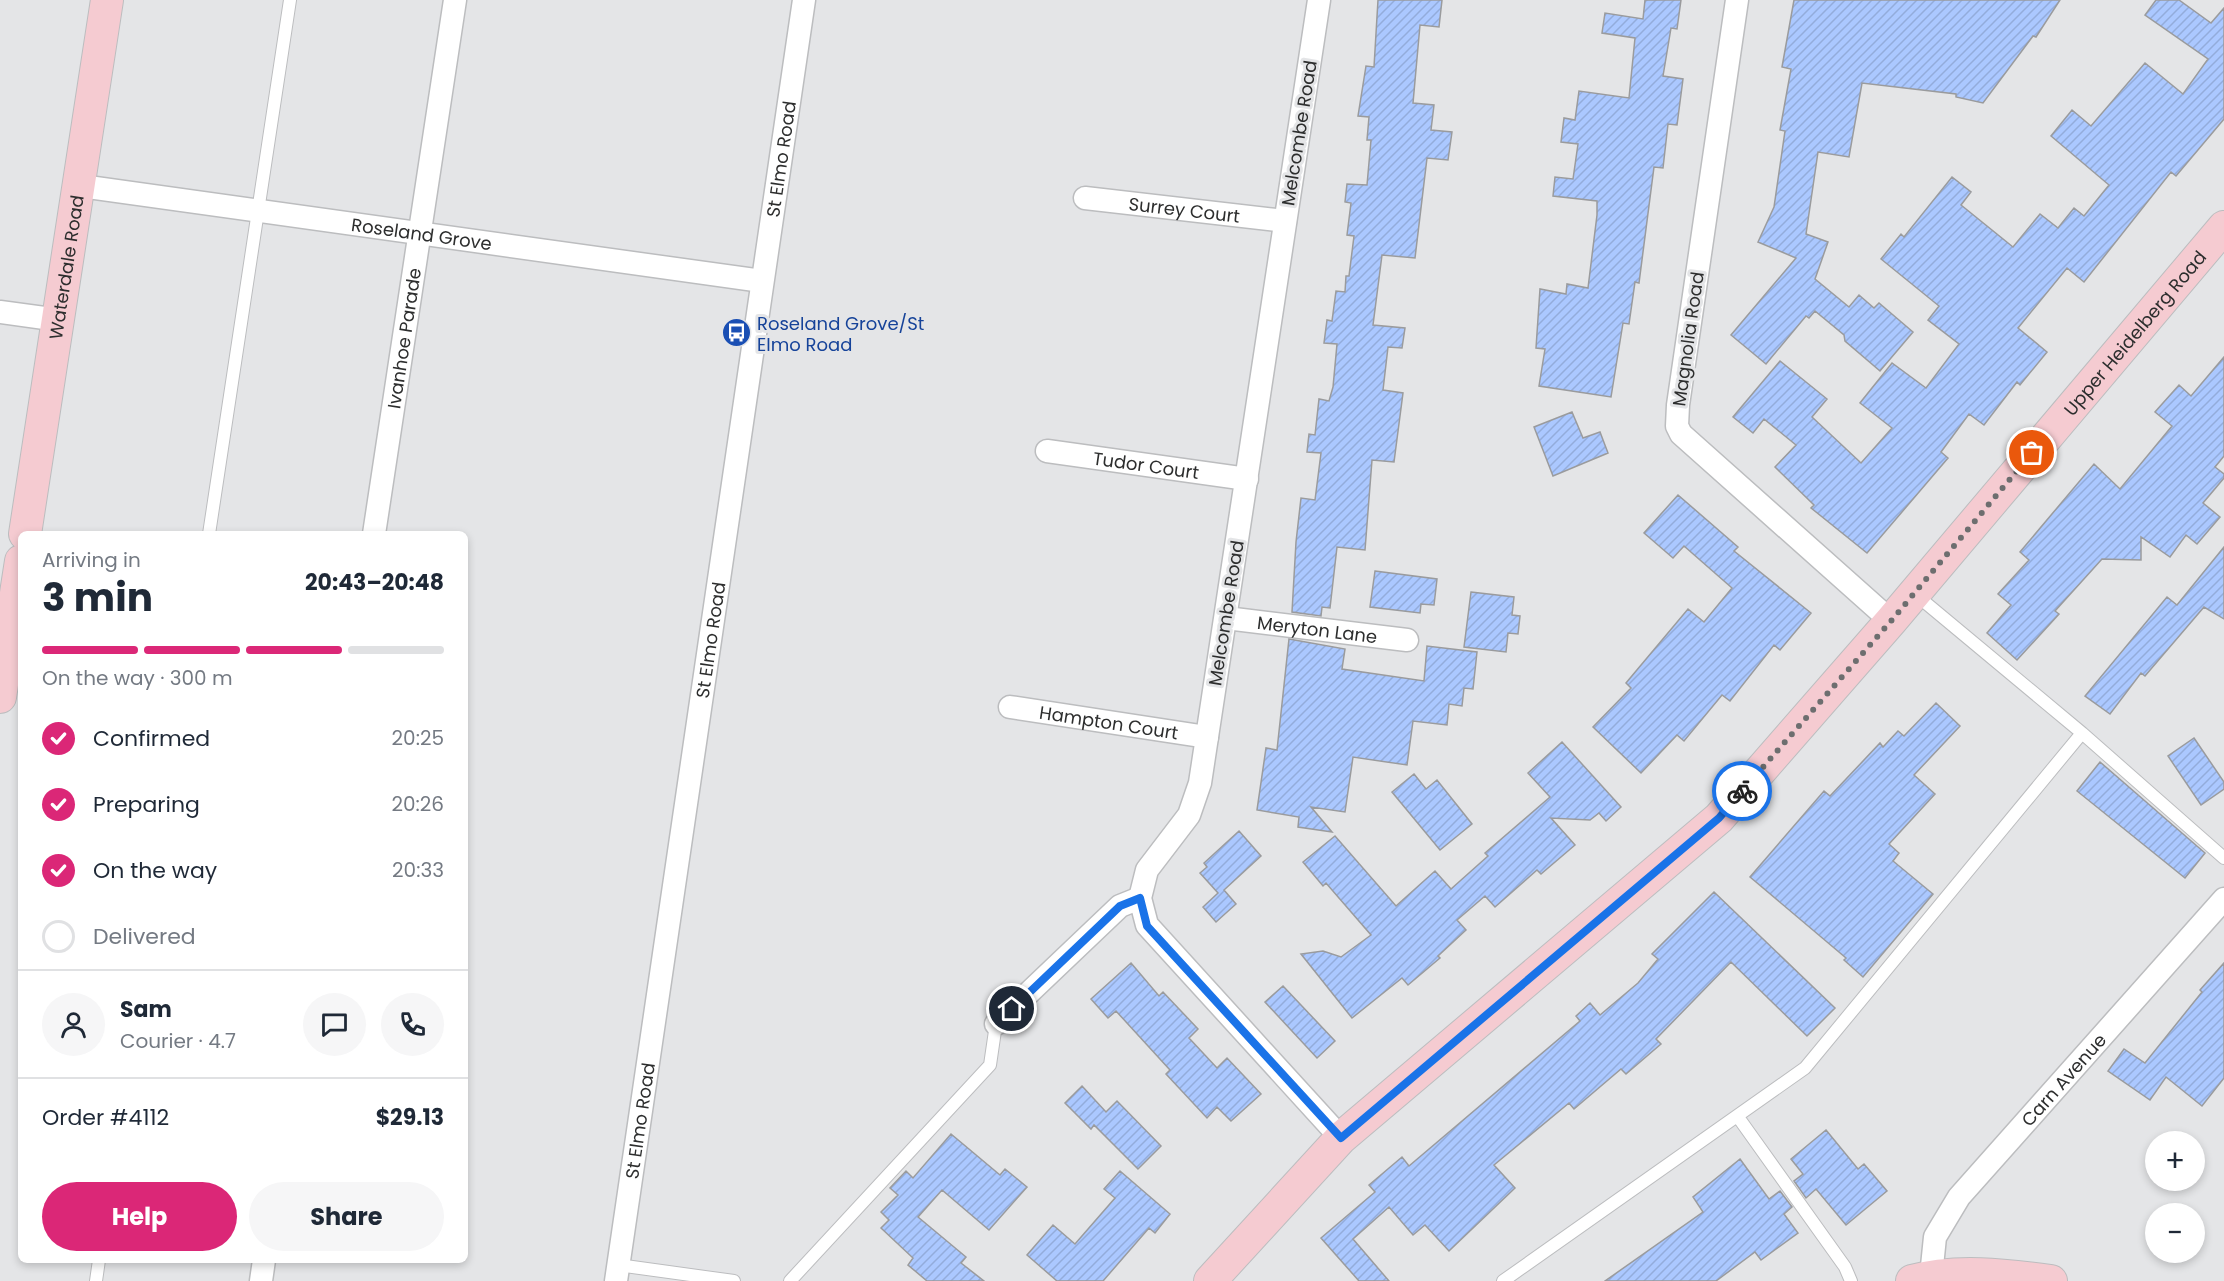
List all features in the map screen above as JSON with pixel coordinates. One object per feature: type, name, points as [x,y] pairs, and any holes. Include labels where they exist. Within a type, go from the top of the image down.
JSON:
[{"type":"main road","name":"Waterdale Road","points":[[25,531],[81,186],[108,0]]},
{"type":"main road","name":"Upper Heidelberg Road","points":[[1209,1281],[1341,1138],[1719,818],[2219,242]]},
{"type":"main road","points":[[0,697],[6,616],[18,572]]},
{"type":"main road","points":[[1921,1278],[1998,1275],[2050,1281]]},
{"type":"street","name":"Ivanhoe Parade","points":[[374,531],[455,0]]},
{"type":"street","name":"St Elmo Road","points":[[617,1273],[804,0]]},
{"type":"street","name":"Melcombe Road","points":[[1318,0],[1197,799],[1189,815],[1147,870],[1140,898],[1147,926],[1341,1138]]},
{"type":"street","name":"Magnolia Road","points":[[1737,0],[1678,405],[1677,426],[1681,434],[1891,621]]},
{"type":"street","name":"Roseland Grove","points":[[81,186],[762,281]]},
{"type":"street","name":"Surrey Court","points":[[1085,198],[1285,221]]},
{"type":"street","points":[[0,312],[59,320]]},
{"type":"street","name":"Tudor Court","points":[[1047,451],[1246,478]]},
{"type":"street","name":"Meryton Lane","points":[[1226,618],[1407,640]]},
{"type":"street","name":"Hampton Court","points":[[1010,707],[1208,737]]},
{"type":"street","points":[[996,1024],[1120,906],[1140,898]]},
{"type":"street","name":"Carn Avenue","points":[[1921,1278],[1935,1237],[1959,1197],[2224,899]]},
{"type":"street","points":[[261,1281],[264,1263]]},
{"type":"lane","points":[[209,531],[290,0]]},
{"type":"lane","points":[[1914,594],[2082,733],[2224,858]]},
{"type":"lane","points":[[1503,1281],[1806,1068],[2082,733]]},
{"type":"lane","points":[[790,1281],[990,1065],[996,1024]]},
{"type":"lane","points":[[1738,1117],[1845,1267],[1851,1281]]},
{"type":"lane","points":[[96,1281],[99,1263]]},
{"type":"lane","points":[[617,1273],[734,1281]]},
{"type":"building","points":[[1378,0],[1442,0],[1439,27],[1420,25],[1413,103],[1434,105],[1431,130],[1452,132],[1448,160],[1427,158],[1415,258],[1382,255],[1373,325],[1405,328],[1402,348],[1388,347],[1383,390],[1403,393],[1394,462],[1372,460],[1365,550],[1337,547],[1330,608],[1322,607],[1321,616],[1292,612],[1296,542],[1301,498],[1315,500],[1321,453],[1307,452],[1309,434],[1315,435],[1319,399],[1329,401],[1333,387],[1337,344],[1324,343],[1327,320],[1332,321],[1336,291],[1345,292],[1346,276],[1349,276],[1354,236],[1347,235],[1351,203],[1345,202],[1347,184],[1367,185],[1371,140],[1367,140],[1369,117],[1358,116],[1366,66],[1374,67]]},
{"type":"building","points":[[1645,0],[1681,0],[1677,29],[1671,28],[1663,76],[1683,79],[1677,125],[1668,124],[1663,168],[1654,167],[1639,283],[1635,282],[1629,324],[1623,323],[1611,397],[1539,386],[1545,349],[1536,348],[1540,289],[1566,294],[1567,284],[1588,288],[1597,215],[1597,201],[1553,196],[1555,177],[1573,179],[1578,144],[1561,142],[1564,118],[1575,120],[1579,91],[1629,98],[1635,38],[1602,33],[1605,13],[1643,19]]},
{"type":"building","points":[[1794,0],[2060,0],[2036,37],[2033,36],[1983,103],[1956,97],[1956,94],[1862,83],[1849,157],[1818,152],[1806,234],[1828,242],[1815,279],[1849,307],[1859,295],[1874,308],[1879,303],[1913,332],[1880,371],[1845,341],[1844,335],[1815,311],[1809,318],[1806,316],[1766,364],[1731,335],[1796,258],[1758,242],[1774,207],[1785,131],[1780,130],[1791,69],[1782,67]]},
{"type":"building","points":[[2156,0],[2179,0],[2211,23],[2224,8],[2224,119],[2176,176],[2171,172],[2084,282],[2067,268],[2018,328],[2047,352],[2020,385],[2017,382],[1984,425],[1969,414],[1941,452],[1948,458],[1867,553],[1811,508],[1814,505],[1775,467],[1796,445],[1764,419],[1753,433],[1733,417],[1780,361],[1827,399],[1812,417],[1861,463],[1892,428],[1860,403],[1892,363],[1926,388],[1959,344],[1928,320],[1939,306],[1881,259],[1901,234],[1904,237],[1952,177],[1971,192],[1961,205],[2013,247],[2040,214],[2058,228],[2074,208],[2084,216],[2109,185],[2051,136],[2072,110],[2091,126],[2145,63],[2183,94],[2208,59],[2145,15]]},
{"type":"building","points":[[2224,357],[2224,456],[2215,467],[2224,474],[2224,478],[2203,503],[2220,517],[2197,544],[2186,535],[2170,557],[2141,537],[2141,560],[2102,559],[2055,611],[2059,614],[2017,660],[1987,633],[2011,605],[1998,594],[2029,560],[2020,552],[2094,464],[2120,489],[2172,426],[2155,412],[2179,385],[2191,396]]},
{"type":"building","points":[[1572,412],[1583,438],[1600,432],[1608,453],[1553,476],[1534,427]]},
{"type":"building","points":[[1678,495],[1738,547],[1734,551],[1811,613],[1780,650],[1774,645],[1730,701],[1722,695],[1684,741],[1677,735],[1641,773],[1593,727],[1631,688],[1626,683],[1688,609],[1704,622],[1732,588],[1684,546],[1673,558],[1644,533]]},
{"type":"building","points":[[2224,547],[2224,619],[2204,607],[2145,676],[2141,673],[2110,714],[2085,696],[2167,597],[2177,605]]},
{"type":"building","points":[[1375,571],[1437,579],[1434,605],[1421,604],[1420,613],[1370,607]]},
{"type":"building","points":[[1471,592],[1514,597],[1512,615],[1520,616],[1518,634],[1508,633],[1506,652],[1464,647]]},
{"type":"building","points":[[1289,639],[1345,649],[1342,669],[1424,681],[1427,646],[1477,652],[1473,689],[1464,688],[1462,706],[1449,704],[1447,725],[1413,721],[1407,765],[1353,757],[1345,812],[1311,807],[1332,832],[1298,827],[1299,817],[1257,810],[1266,748],[1277,750]]},
{"type":"building","points":[[1936,703],[1960,726],[1914,775],[1935,794],[1889,844],[1899,853],[1893,861],[1933,894],[1863,977],[1844,960],[1846,958],[1750,877],[1824,791],[1830,796],[1880,743],[1883,747],[1898,731],[1904,736]]},
{"type":"building","points":[[2194,738],[2224,782],[2224,789],[2201,805],[2168,756]]},
{"type":"building","points":[[1562,742],[1621,807],[1606,821],[1599,813],[1590,820],[1551,818],[1575,845],[1541,874],[1537,870],[1495,907],[1485,896],[1457,920],[1466,930],[1438,956],[1440,958],[1408,985],[1402,978],[1352,1018],[1301,954],[1323,951],[1341,957],[1371,935],[1326,883],[1323,886],[1303,862],[1335,836],[1396,906],[1435,871],[1451,889],[1488,856],[1485,853],[1550,797],[1528,773]]},
{"type":"building","points":[[2100,762],[2205,853],[2185,878],[2077,791]]},
{"type":"building","points":[[1414,774],[1426,789],[1437,780],[1472,824],[1440,850],[1392,792]]},
{"type":"building","points":[[1239,831],[1261,856],[1224,890],[1236,904],[1216,922],[1203,907],[1218,893],[1200,873],[1207,867],[1204,863]]},
{"type":"building","points":[[1714,892],[1835,1008],[1807,1036],[1731,962],[1656,1039],[1661,1044],[1626,1074],[1621,1069],[1574,1109],[1569,1103],[1494,1165],[1515,1188],[1449,1251],[1425,1225],[1413,1235],[1389,1207],[1353,1239],[1389,1281],[1359,1281],[1321,1238],[1375,1192],[1369,1185],[1402,1157],[1409,1166],[1580,1021],[1576,1016],[1590,1003],[1600,1015],[1638,983],[1658,959],[1652,954]]},
{"type":"building","points":[[1131,963],[1159,996],[1163,992],[1198,1029],[1189,1038],[1217,1068],[1227,1058],[1261,1094],[1231,1121],[1217,1107],[1207,1118],[1166,1074],[1170,1070],[1116,1011],[1108,1018],[1091,999]]},
{"type":"building","points":[[2224,963],[2224,1078],[2202,1106],[2166,1077],[2150,1100],[2108,1071],[2124,1049],[2145,1063],[2202,992],[2200,990]]},
{"type":"building","points":[[1283,986],[1335,1041],[1317,1058],[1265,1002]]},
{"type":"building","points":[[1082,1086],[1106,1112],[1117,1101],[1161,1146],[1138,1169],[1094,1125],[1091,1129],[1065,1103]]},
{"type":"building","points":[[1826,1130],[1858,1169],[1864,1164],[1887,1191],[1846,1225],[1816,1189],[1806,1198],[1794,1181],[1803,1174],[1791,1159]]},
{"type":"building","points":[[951,1134],[1000,1175],[1005,1169],[1027,1187],[989,1230],[942,1190],[918,1217],[966,1257],[961,1263],[984,1281],[927,1281],[908,1265],[913,1258],[881,1228],[889,1220],[881,1212],[898,1195],[890,1188],[906,1171],[913,1178]]},
{"type":"building","points":[[1740,1159],[1769,1199],[1780,1191],[1792,1207],[1784,1214],[1798,1233],[1761,1260],[1755,1252],[1716,1281],[1605,1281],[1703,1212],[1693,1197]]},
{"type":"building","points":[[1120,1171],[1170,1214],[1155,1233],[1149,1228],[1103,1281],[1057,1281],[1027,1255],[1053,1225],[1075,1244],[1115,1198],[1104,1189]]},
{"type":"way so far","points":[[1742,791],[1891,621],[2032,453]]},
{"type":"place","name":"Roseland Grove/St Elmo Road","points":[[736,333]]},
{"type":"route","points":[[1012,1009],[1120,906],[1140,898],[1147,926],[1341,1138],[1719,818],[1742,791]]}]
